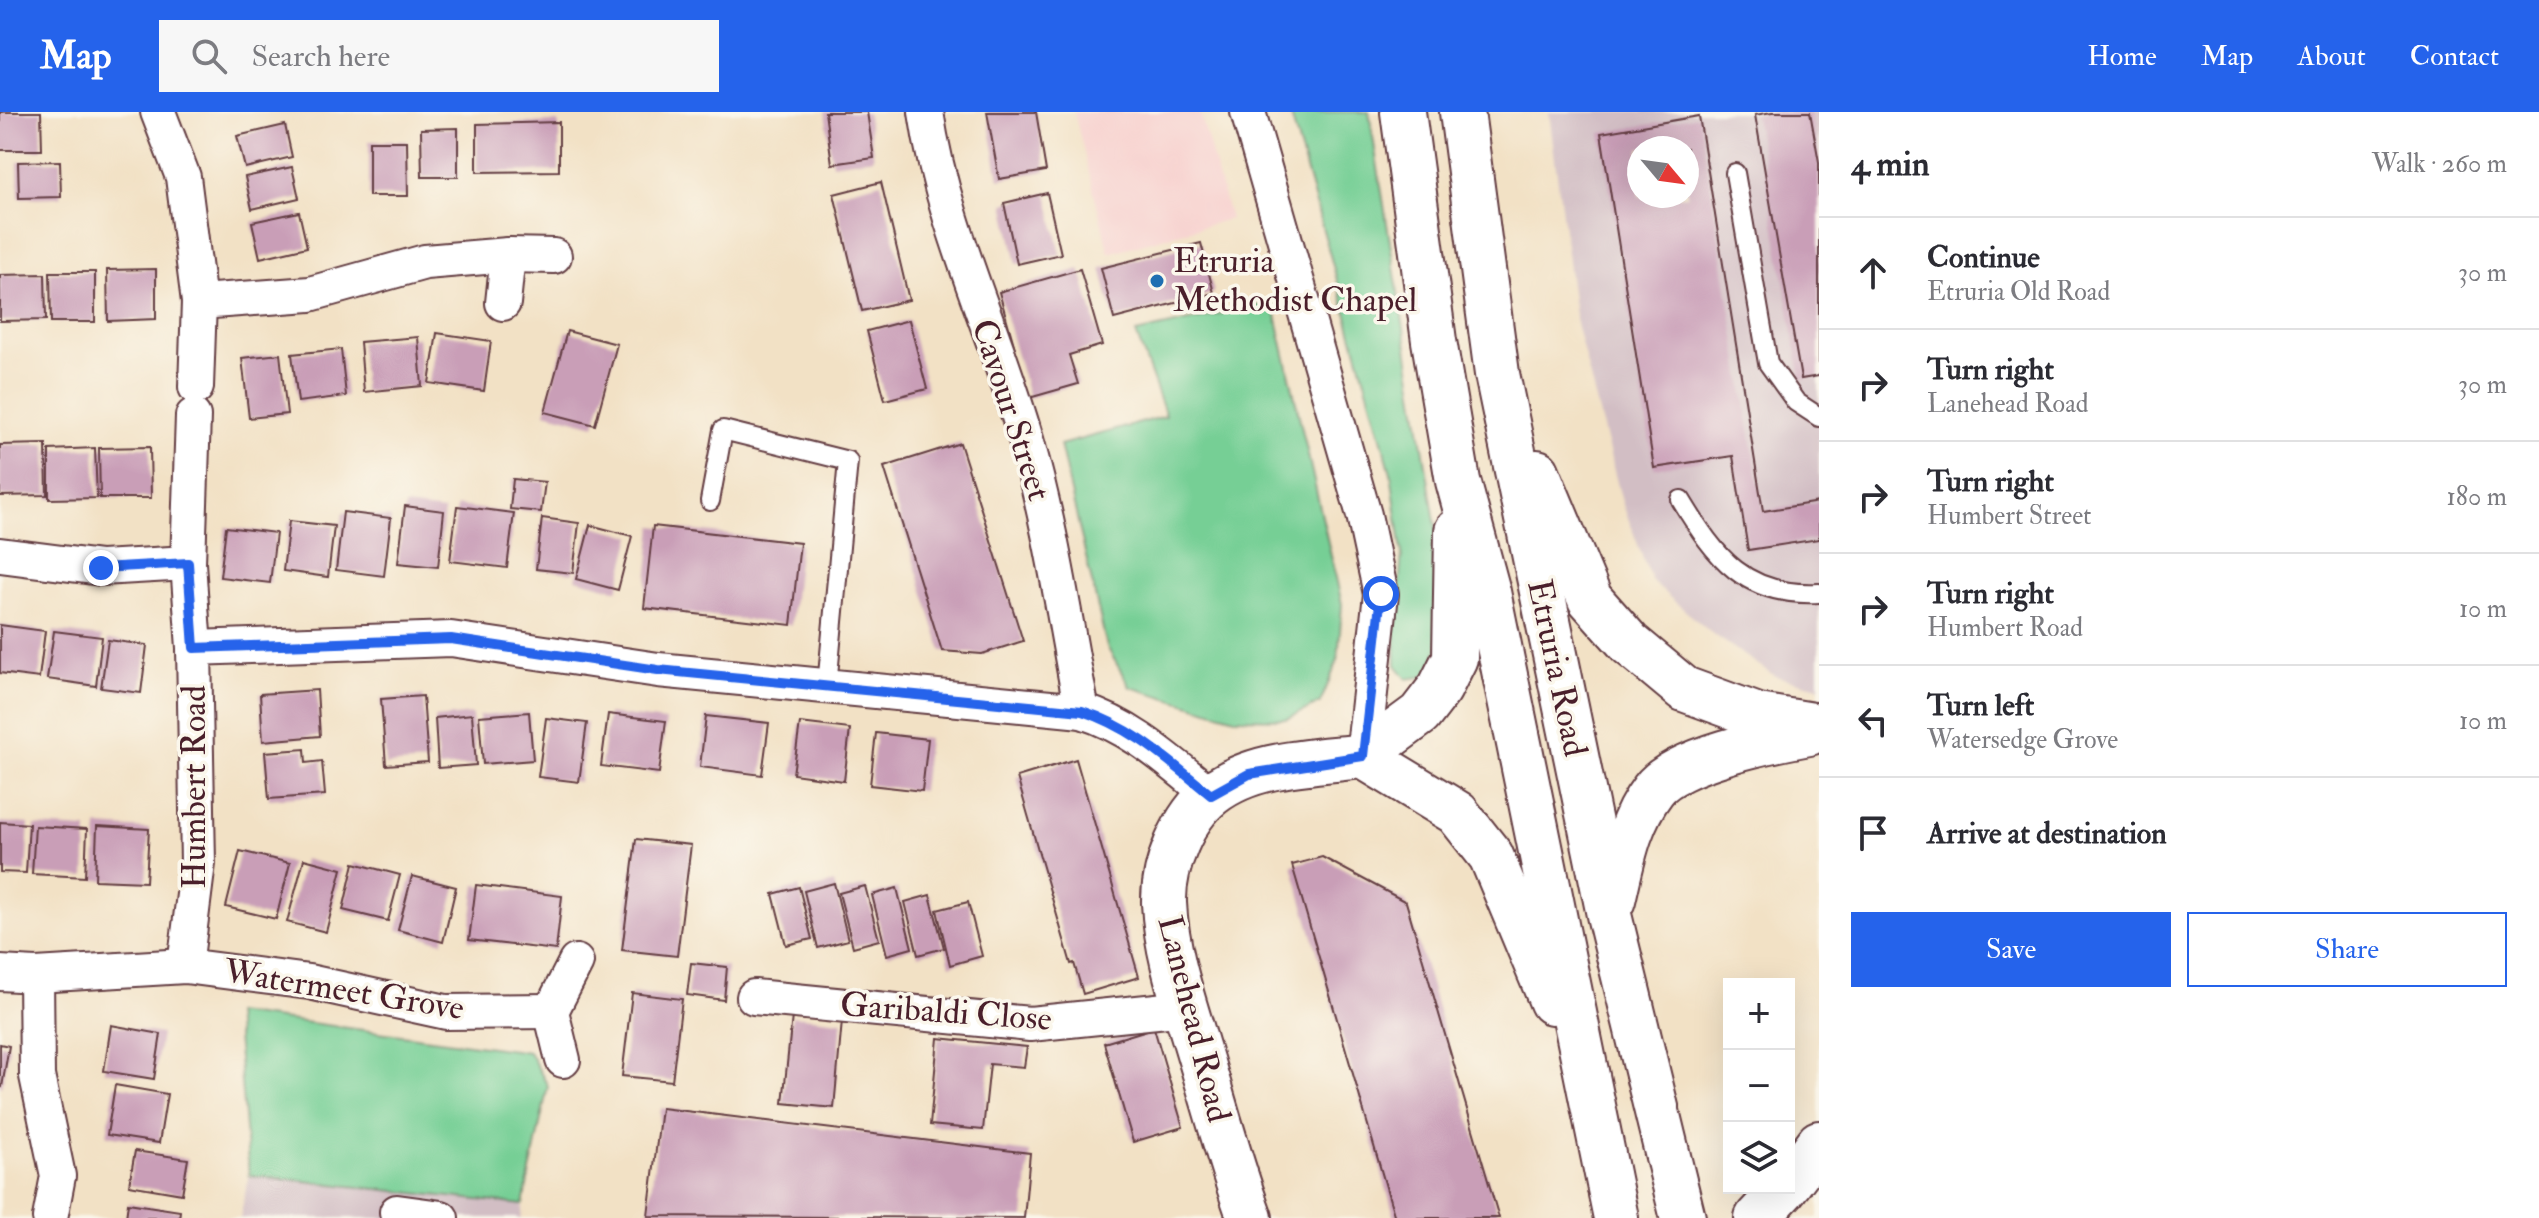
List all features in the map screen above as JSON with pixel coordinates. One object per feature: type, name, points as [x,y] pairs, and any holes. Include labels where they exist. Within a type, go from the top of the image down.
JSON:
[{"type":"main road","name":"Etruria Road","points":[[1403,112],[1434,341],[1458,481],[1488,592],[1616,1218]]},
{"type":"main road","name":"Etruria Road","points":[[1462,112],[1497,374],[1609,915],[1683,1218]]},
{"type":"main road","points":[[1497,374],[1590,599],[1630,644],[1684,689],[1758,716],[1819,729]]},
{"type":"main road","points":[[1458,481],[1455,658],[1440,688],[1420,714],[1363,756],[1457,813],[1491,856],[1590,1093]]},
{"type":"main road","points":[[1609,915],[1628,835],[1654,787],[1701,759],[1819,729]]},
{"type":"main road","name":"Lanehead Road","points":[[1250,1218],[1186,1008],[1164,900],[1174,848],[1191,817],[1211,795],[1249,774],[1363,756]]},
{"type":"main road","points":[[1795,1175],[1819,1143]]},
{"type":"main road","points":[[1757,1218],[1780,1194]]},
{"type":"street","name":"Humbert Road","points":[[158,112],[183,177],[199,302],[188,563],[194,648],[198,863],[185,966]]},
{"type":"street","name":"Cavour Street","points":[[926,112],[931,148],[977,304],[1027,441],[1082,711]]},
{"type":"street","points":[[1248,112],[1364,515],[1381,594],[1363,756]]},
{"type":"street","points":[[503,303],[508,255]]},
{"type":"street","points":[[199,302],[310,294],[425,262],[508,255],[554,256]]},
{"type":"street","points":[[0,555],[101,568],[188,563]]},
{"type":"street","points":[[194,648],[451,639],[658,670],[1082,711],[1111,720],[1142,740],[1211,795]]},
{"type":"street","points":[[563,1060],[551,1011],[576,962]]},
{"type":"street","name":"Watermeet Grove","points":[[0,973],[36,975],[185,966],[309,982],[446,1012],[551,1011]]},
{"type":"street","points":[[36,975],[37,1076],[58,1176],[50,1218]]},
{"type":"street","name":"Garibaldi Close","points":[[754,997],[1030,1024],[1186,1008]]},
{"type":"street","points":[[397,1212],[441,1218]]},
{"type":"lane","points":[[1735,173],[1768,363],[1796,402],[1819,417]]},
{"type":"lane","points":[[710,501],[723,430],[848,461],[827,686]]},
{"type":"lane","points":[[1681,500],[1717,556],[1736,573],[1783,592],[1819,593]]},
{"type":"shaded area","points":[[1074,112],[1200,112],[1230,219],[1109,253]]},
{"type":"shaded area","points":[[1549,112],[1819,112],[1819,687],[1775,676],[1710,632],[1652,582],[1622,502],[1576,323]]},
{"type":"shaded area","points":[[249,1175],[523,1205],[521,1218],[240,1218]]},
{"type":"green space","points":[[1290,112],[1369,112],[1438,540],[1438,649],[1428,676],[1407,679],[1396,665],[1395,631],[1402,553],[1391,473]]},
{"type":"green space","points":[[1273,302],[1342,604],[1338,660],[1320,703],[1287,719],[1235,718],[1130,687],[1107,647],[1060,445],[1166,416],[1136,333]]},
{"type":"green space","points":[[235,1013],[529,1052],[548,1086],[523,1205],[249,1175]]},
{"type":"building","points":[[0,112],[41,112],[42,150],[0,150]]},
{"type":"building","points":[[825,112],[867,112],[874,158],[832,164]]},
{"type":"building","points":[[987,112],[1036,112],[1046,171],[999,179]]},
{"type":"building","points":[[1810,112],[1819,162],[1819,376],[1801,379],[1755,115]]},
{"type":"building","points":[[1699,116],[1763,511],[1819,502],[1819,539],[1748,550],[1733,456],[1654,468],[1601,133]]},
{"type":"building","points":[[559,122],[559,171],[477,172],[477,124]]},
{"type":"building","points":[[285,125],[292,157],[245,168],[237,136]]},
{"type":"building","points":[[458,128],[458,177],[422,177],[421,129]]},
{"type":"building","points":[[369,141],[407,141],[408,196],[369,196]]},
{"type":"building","points":[[60,161],[61,197],[19,198],[18,162]]},
{"type":"building","points":[[292,167],[299,198],[252,209],[245,177]]},
{"type":"building","points":[[881,182],[909,300],[862,311],[834,194]]},
{"type":"building","points":[[1047,193],[1061,254],[1017,264],[1004,203]]},
{"type":"building","points":[[299,212],[307,247],[260,258],[252,222]]},
{"type":"building","name":"Etruria Methodist Chapel","points":[[1201,243],[1214,293],[1114,319],[1101,268]]},
{"type":"building","points":[[156,269],[156,319],[108,321],[107,270]]},
{"type":"building","points":[[1080,269],[1102,345],[1069,355],[1078,384],[1029,398],[999,292]]},
{"type":"building","points":[[50,272],[95,272],[95,322],[51,322]]},
{"type":"building","points":[[45,274],[46,320],[0,321],[0,275]]},
{"type":"building","points":[[909,320],[927,389],[885,400],[867,331]]},
{"type":"building","points":[[567,331],[617,344],[595,425],[545,412]]},
{"type":"building","points":[[437,333],[491,341],[484,391],[429,383]]},
{"type":"building","points":[[418,337],[422,386],[364,392],[360,342]]},
{"type":"building","points":[[341,349],[346,396],[298,402],[292,354]]},
{"type":"building","points":[[280,354],[287,414],[249,418],[242,358]]},
{"type":"building","points":[[960,443],[1023,641],[982,654],[942,651],[884,467]]},
{"type":"building","points":[[46,444],[47,495],[0,496],[0,445]]},
{"type":"building","points":[[150,447],[151,498],[100,498],[99,448]]},
{"type":"building","points":[[95,448],[97,498],[49,499],[49,450]]},
{"type":"building","points":[[513,479],[545,482],[541,512],[510,509]]},
{"type":"building","points":[[405,506],[444,511],[438,567],[398,563]]},
{"type":"building","points":[[457,506],[514,513],[507,568],[450,561]]},
{"type":"building","points":[[343,512],[391,518],[384,576],[336,570]]},
{"type":"building","points":[[542,518],[579,523],[573,573],[536,569]]},
{"type":"building","points":[[289,521],[334,526],[328,577],[283,571]]},
{"type":"building","points":[[590,525],[632,536],[618,590],[576,579]]},
{"type":"building","points":[[653,526],[800,543],[791,625],[644,608]]},
{"type":"building","points":[[226,527],[276,533],[270,583],[220,577]]},
{"type":"building","points":[[0,625],[45,631],[39,678],[0,673]]},
{"type":"building","points":[[54,631],[102,637],[96,686],[47,679]]},
{"type":"building","points":[[108,640],[147,645],[141,693],[101,688]]},
{"type":"building","points":[[317,690],[320,736],[263,741],[260,694]]},
{"type":"building","points":[[423,696],[428,762],[386,765],[381,699]]},
{"type":"building","points":[[529,712],[533,760],[483,764],[479,716]]},
{"type":"building","points":[[472,714],[476,765],[438,768],[435,718]]},
{"type":"building","points":[[608,714],[666,721],[659,773],[601,766]]},
{"type":"building","points":[[706,716],[769,723],[762,775],[700,767]]},
{"type":"building","points":[[546,718],[587,723],[579,782],[538,777]]},
{"type":"building","points":[[800,723],[850,729],[844,781],[793,774]]},
{"type":"building","points":[[876,733],[928,739],[922,791],[870,785]]},
{"type":"building","points":[[305,749],[306,763],[322,761],[325,795],[269,799],[265,752]]},
{"type":"building","points":[[1076,759],[1139,977],[1083,994],[1074,963],[1071,964],[1017,777]]},
{"type":"building","points":[[0,822],[29,824],[26,873],[0,872]]},
{"type":"building","points":[[35,826],[87,829],[85,877],[32,874]]},
{"type":"building","points":[[97,826],[149,829],[146,882],[95,880]]},
{"type":"building","points":[[636,839],[691,845],[677,956],[622,950]]},
{"type":"building","points":[[240,851],[290,863],[276,919],[226,907]]},
{"type":"building","points":[[1322,857],[1406,902],[1499,1218],[1395,1218],[1292,865]]},
{"type":"building","points":[[304,859],[342,869],[326,932],[287,922]]},
{"type":"building","points":[[354,863],[400,875],[388,921],[343,910]]},
{"type":"building","points":[[412,876],[456,887],[443,942],[398,930]]},
{"type":"building","points":[[834,883],[848,940],[818,948],[804,891]]},
{"type":"building","points":[[476,885],[562,896],[556,950],[469,940]]},
{"type":"building","points":[[865,886],[879,940],[853,947],[839,893]]},
{"type":"building","points":[[799,887],[812,939],[786,945],[773,894]]},
{"type":"building","points":[[897,888],[912,948],[887,955],[872,895]]},
{"type":"building","points":[[930,895],[944,948],[918,955],[905,902]]},
{"type":"building","points":[[968,902],[982,956],[950,965],[937,910]]},
{"type":"building","points":[[691,963],[727,967],[724,1000],[687,995]]},
{"type":"building","points":[[632,993],[682,999],[672,1081],[622,1076]]},
{"type":"building","points":[[792,1016],[842,1021],[834,1108],[783,1103]]},
{"type":"building","points":[[111,1025],[161,1034],[154,1079],[104,1071]]},
{"type":"building","points":[[1154,1028],[1183,1127],[1133,1142],[1104,1043]]},
{"type":"building","points":[[938,1038],[1027,1047],[1024,1067],[990,1064],[983,1130],[930,1125]]},
{"type":"building","points":[[0,1044],[9,1046],[2,1087],[0,1086]]},
{"type":"building","points":[[115,1085],[167,1094],[159,1143],[107,1135]]},
{"type":"building","points":[[661,1108],[1030,1153],[1024,1218],[648,1216]]},
{"type":"building","points":[[135,1151],[188,1159],[182,1194],[129,1185]]},
{"type":"building","points":[[128,1203],[180,1211],[179,1218],[126,1218]]},
{"type":"place","name":"Etruria Methodist Chapel","points":[[1157,281]]},
{"type":"route","points":[[101,568],[188,563],[194,648],[451,639],[658,670],[1082,711],[1111,720],[1142,740],[1211,795],[1249,774],[1290,765],[1363,756],[1381,594]]}]
